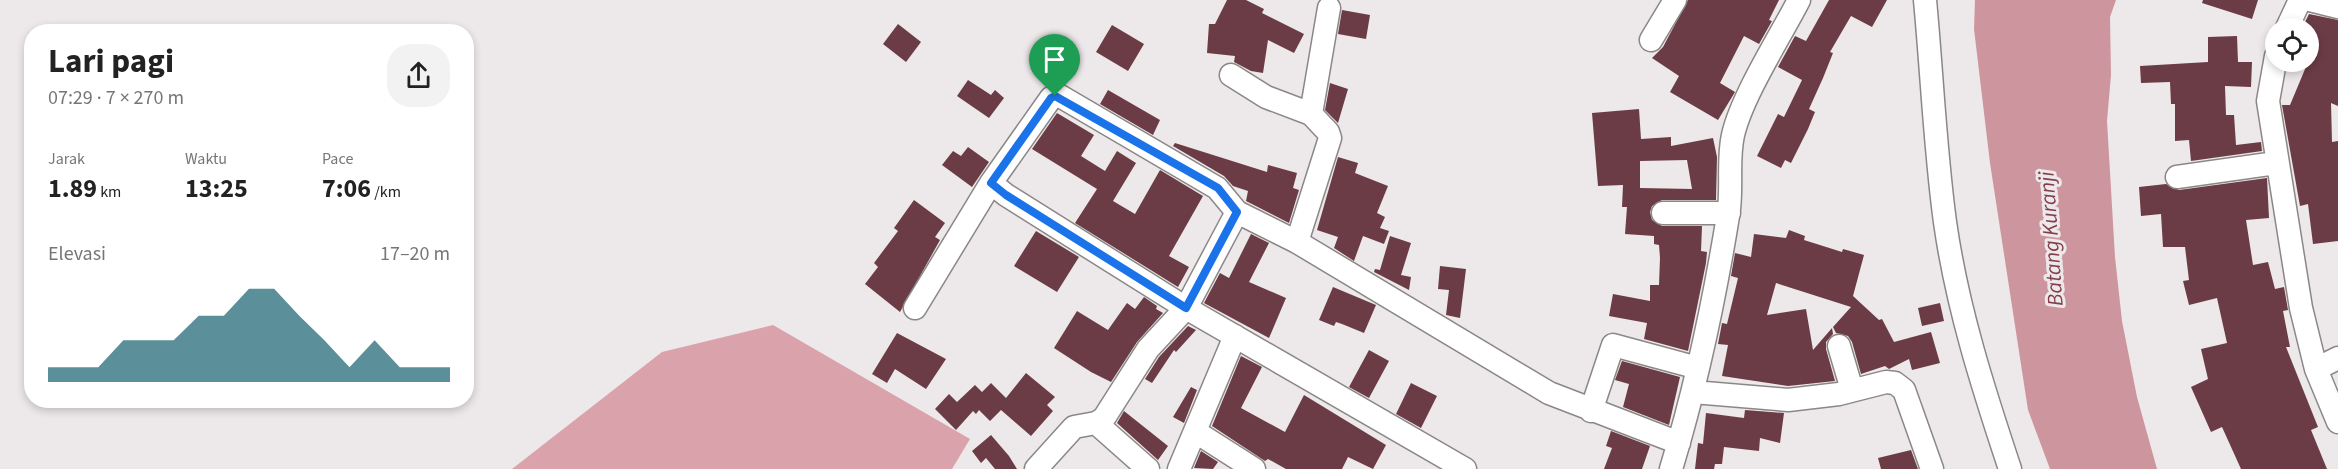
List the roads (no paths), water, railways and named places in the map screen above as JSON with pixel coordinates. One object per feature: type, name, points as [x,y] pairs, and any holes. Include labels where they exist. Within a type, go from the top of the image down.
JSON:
[{"type":"street","points":[[1651,40],[1675,0]]},
{"type":"street","points":[[1671,469],[1693,392],[1729,213],[1731,149],[1736,126],[1799,0]]},
{"type":"street","points":[[1925,0],[1945,222],[1978,371],[2010,469]]},
{"type":"street","points":[[2310,0],[2338,7]]},
{"type":"street","points":[[1311,114],[1329,8]]},
{"type":"street","points":[[2273,72],[2268,101],[2276,163],[2301,308],[2316,369],[2338,422]]},
{"type":"street","points":[[1231,75],[1266,98],[1311,114],[1328,132],[1330,138],[1297,242]]},
{"type":"street","points":[[915,308],[991,183],[1051,98],[1060,96],[1218,188],[1237,212],[1297,242],[1549,393],[1679,443]]},
{"type":"street","points":[[2177,177],[2276,163]]},
{"type":"street","points":[[991,183],[1006,195],[1186,308],[1465,469]]},
{"type":"street","points":[[1036,469],[1074,427],[1096,423],[1104,418],[1148,349],[1186,308],[1237,212]]},
{"type":"street","points":[[1663,213],[1729,213]]},
{"type":"street","points":[[1179,469],[1235,336]]},
{"type":"street","points":[[1591,411],[1613,345],[1698,368]]},
{"type":"street","points":[[1839,346],[1851,390]]},
{"type":"street","points":[[2316,369],[2338,358]]},
{"type":"street","points":[[1693,392],[1788,400],[1819,398],[1886,382],[1895,383],[1904,390],[1932,469]]},
{"type":"street","points":[[1096,423],[1148,469]]},
{"type":"street","points":[[1196,432],[1254,469]]},
{"type":"water","name":"Batang Kuranji","points":[[1975,0],[2116,0],[2110,17],[2111,75],[2107,121],[2115,257],[2122,321],[2137,397],[2157,469],[2050,469],[2028,410],[1990,163],[1974,29]]}]
